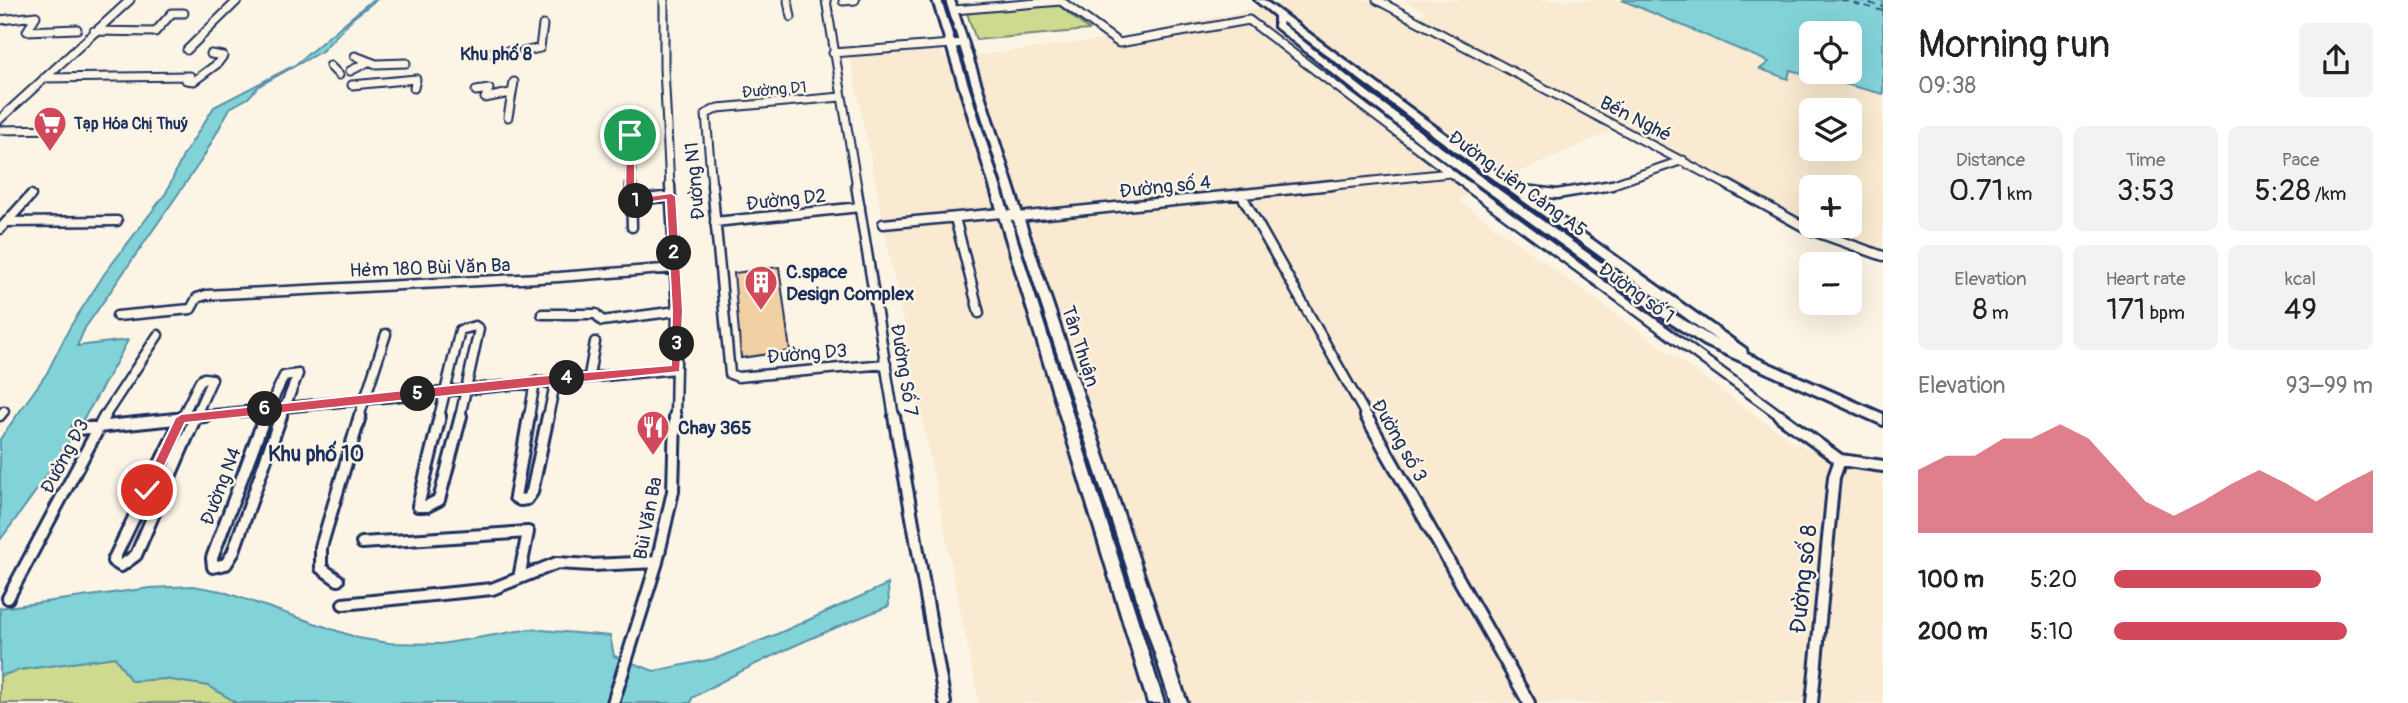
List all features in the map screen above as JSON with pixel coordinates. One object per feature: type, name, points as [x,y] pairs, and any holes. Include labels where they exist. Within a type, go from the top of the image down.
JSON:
[{"type":"street","points":[[0,119],[94,30],[130,0]]},
{"type":"street","points":[[187,50],[238,0]]},
{"type":"street","name":"Bùi Văn Ba","points":[[614,703],[657,562],[673,491],[677,311],[664,68],[664,0]]},
{"type":"street","name":"Đường Số 7","points":[[826,0],[945,703]]},
{"type":"street","points":[[844,1],[855,0]]},
{"type":"street","name":"Tân Thuận","points":[[937,0],[950,11],[1001,213],[1156,703]]},
{"type":"street","name":"Đường Liên Cảng A5","points":[[1260,0],[1513,189],[1720,333],[1754,361]]},
{"type":"street","name":"Bến Nghé","points":[[1377,0],[1810,229],[1883,256]]},
{"type":"street","points":[[788,1],[791,17]]},
{"type":"street","points":[[950,11],[1061,1]]},
{"type":"street","name":"Đường số 1","points":[[1061,1],[1119,43],[1250,20],[1450,173],[1840,460]]},
{"type":"street","points":[[94,30],[155,32],[172,13],[184,13]]},
{"type":"street","points":[[0,20],[36,16],[27,31],[77,29]]},
{"type":"street","name":"Đường Liên Cảng A5","points":[[1279,16],[1278,25],[1367,97],[1673,319],[1709,342],[1754,361],[1812,391],[1883,420]]},
{"type":"street","points":[[523,52],[540,48],[544,25]]},
{"type":"street","points":[[833,52],[958,44]]},
{"type":"street","name":"Tân Thuận","points":[[958,44],[1179,703]]},
{"type":"street","points":[[491,53],[514,51]]},
{"type":"street","points":[[44,78],[190,76],[186,80],[194,81],[218,65],[223,56],[211,54]]},
{"type":"street","points":[[355,56],[368,62],[406,63]]},
{"type":"street","points":[[350,71],[368,62]]},
{"type":"street","points":[[330,66],[339,75]]},
{"type":"street","points":[[352,85],[416,79],[414,88]]},
{"type":"street","points":[[508,117],[514,82]]},
{"type":"street","points":[[476,91],[489,89],[485,98],[510,93]]},
{"type":"street","points":[[1367,97],[1383,92]]},
{"type":"street","name":"Đường D1","points":[[710,110],[841,97]]},
{"type":"street","name":"Đường N1","points":[[710,110],[705,115],[728,369],[732,376]]},
{"type":"street","points":[[0,130],[58,129]]},
{"type":"street","points":[[630,135],[632,227]]},
{"type":"street","points":[[1513,189],[1542,195],[1570,193],[1632,178],[1683,160]]},
{"type":"street","points":[[1461,167],[1475,161]]},
{"type":"street","name":"Đường số 4","points":[[883,224],[956,221],[1001,213],[1018,217],[1450,173]]},
{"type":"street","points":[[0,229],[32,194]]},
{"type":"street","name":"Đường số 3","points":[[1241,194],[1529,703]]},
{"type":"street","points":[[630,201],[671,196]]},
{"type":"street","name":"Đường D2","points":[[715,222],[860,207]]},
{"type":"street","points":[[6,222],[117,221]]},
{"type":"street","points":[[956,221],[979,313]]},
{"type":"street","name":"Hẻm 180 Bùi Văn Ba","points":[[117,316],[192,309],[197,298],[206,295],[303,288],[595,276],[676,268]]},
{"type":"street","points":[[542,314],[596,314],[602,321],[677,311]]},
{"type":"street","points":[[1033,313],[1049,311]]},
{"type":"street","points":[[475,326],[479,329],[468,388],[439,500],[427,506],[418,506],[444,390],[460,330],[475,326]]},
{"type":"street","points":[[338,580],[321,568],[319,547],[336,498],[363,400],[386,334]]},
{"type":"street","name":"Đường Đ3","points":[[8,598],[98,427],[158,335]]},
{"type":"street","points":[[589,376],[595,342]]},
{"type":"street","name":"Đường D3","points":[[732,376],[886,364]]},
{"type":"street","points":[[78,429],[444,390],[676,369]]},
{"type":"street","name":"Đường N4","points":[[298,374],[233,553],[226,564],[214,567],[212,558],[268,409],[284,376],[298,374]]},
{"type":"street","points":[[212,379],[136,555],[121,566],[113,561],[181,418],[200,381],[212,379]]},
{"type":"street","points":[[535,381],[515,497],[520,500],[527,499],[532,492],[556,379]]},
{"type":"street","points":[[1840,460],[1883,466]]},
{"type":"street","name":"Đường số 8","points":[[1812,703],[1834,477],[1840,460]]},
{"type":"street","points":[[362,543],[527,532],[519,578]]},
{"type":"street","points":[[343,604],[492,589],[557,563],[592,565],[657,562]]},
{"type":"shaded area","points":[[1294,0],[1368,0],[1611,131],[1458,200],[1794,443],[1866,471],[1883,473],[1883,703],[979,703],[850,56],[940,51],[945,59],[1120,38]]},
{"type":"shaded area","points":[[1402,0],[1622,0],[1770,62],[1760,69],[1788,79],[1790,70],[1799,72],[1799,84],[1844,84],[1883,94],[1883,249],[1848,238],[1862,238],[1862,175],[1799,175],[1799,220],[1415,17],[1426,12]]},
{"type":"green space","points":[[1056,3],[1089,30],[976,40],[966,10]]},
{"type":"green space","points":[[115,657],[131,681],[165,679],[209,686],[237,703],[0,703],[0,676],[19,670]]},
{"type":"water","points":[[372,0],[376,0],[353,18],[322,51],[259,86],[248,98],[230,108],[203,158],[85,328],[77,346],[128,340],[68,443],[0,540],[0,439],[47,373],[70,327],[105,273],[166,193],[183,156],[214,107],[295,65]]},
{"type":"water","points":[[1622,0],[1883,0],[1883,94],[1844,84],[1862,84],[1862,21],[1799,21],[1799,72],[1790,70],[1788,79],[1760,69],[1769,62]]},
{"type":"water","points":[[888,584],[889,606],[765,660],[692,698],[691,703],[237,703],[209,686],[165,679],[131,681],[115,657],[19,670],[0,676],[0,608],[150,588],[193,586],[221,591],[358,638],[389,643],[441,644],[530,629],[610,636],[614,656],[654,671],[717,658]]},
{"type":"building","name":"C.space Design Complex","points":[[779,267],[790,351],[741,358],[734,273]]},
{"type":"ferry route","points":[[1842,0],[1883,11]]},
{"type":"ferry route","points":[[1858,0],[1883,7]]},
{"type":"place","name":"Tạp Hóa Chị Thuý","points":[[50,153]]},
{"type":"place","name":"C.space Design Complex","points":[[761,312]]},
{"type":"place","name":"Chay 365","points":[[653,457]]},
{"type":"district","name":"Khu phố 8","points":[[496,54]]},
{"type":"district","name":"Khu phố 10","points":[[316,454]]},
{"type":"route","points":[[147,490],[181,418],[676,369],[676,268],[671,196],[630,201],[630,135]]}]
